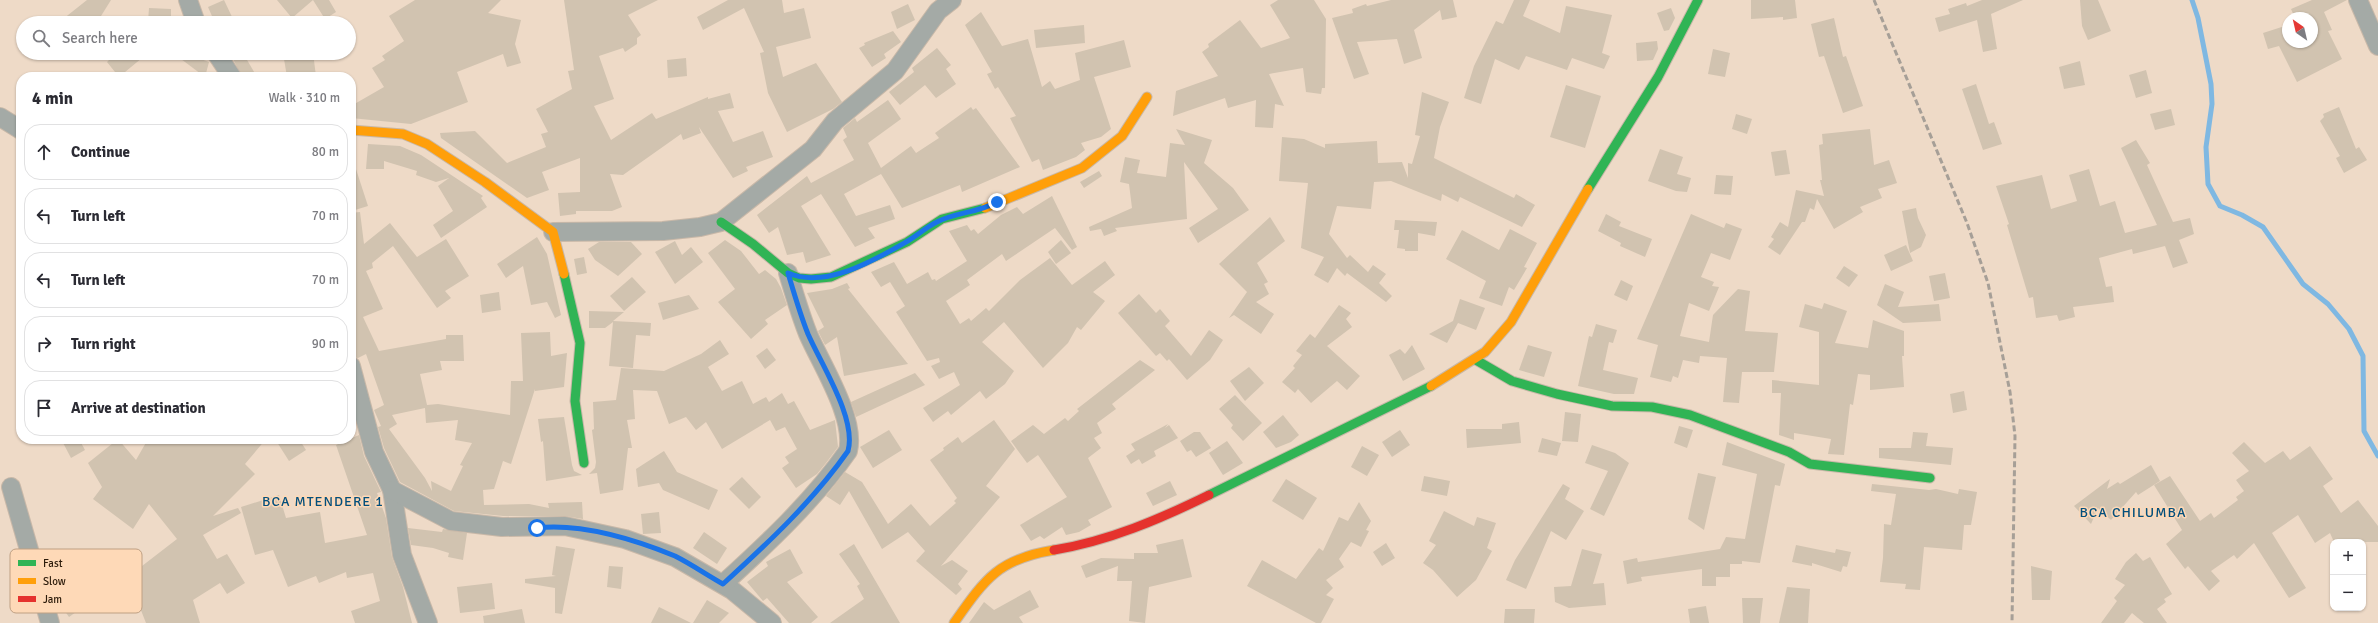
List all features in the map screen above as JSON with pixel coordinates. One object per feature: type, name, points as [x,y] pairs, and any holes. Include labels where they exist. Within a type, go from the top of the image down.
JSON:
[{"type":"street","points":[[188,0],[194,16]]},
{"type":"street","points":[[553,232],[663,231],[700,227],[721,222],[813,149],[835,121],[895,70],[928,24],[952,0]]},
{"type":"street","points":[[954,623],[978,590],[1000,568],[1023,556],[1079,545],[1144,524],[1179,510],[1412,397],[1476,360],[1497,340],[1511,322],[1559,237],[1658,77],[1698,0]]},
{"type":"street","points":[[2358,0],[2378,46]]},
{"type":"street","points":[[221,60],[229,72]]},
{"type":"street","points":[[721,222],[754,244],[788,273],[799,278],[811,279],[831,277],[907,242],[942,219],[985,208],[1020,192],[1082,168],[1117,141],[1147,97]]},
{"type":"street","points":[[0,117],[16,127]]},
{"type":"street","points":[[356,130],[403,134],[427,144],[485,182],[553,232],[559,251],[580,343],[575,401],[584,463]]},
{"type":"street","points":[[723,584],[777,535],[820,489],[848,451],[849,446],[846,416],[808,332],[788,273]]},
{"type":"street","points":[[1476,360],[1512,381],[1557,394],[1612,406],[1652,408],[1690,415],[1789,452],[1810,464],[1930,478]]},
{"type":"street","points":[[356,385],[374,452],[392,490],[398,543],[428,623]]},
{"type":"street","points":[[11,488],[29,549]]},
{"type":"street","points":[[392,490],[451,521],[502,528],[565,526],[625,539],[676,557],[723,584],[772,623]]},
{"type":"street","points":[[47,613],[50,623]]},
{"type":"building","points":[[87,0],[111,0],[101,16],[67,16]]},
{"type":"building","points":[[224,0],[232,16],[212,16],[208,7]]},
{"type":"building","points":[[277,0],[313,0],[294,16],[290,16]]},
{"type":"building","points":[[313,0],[329,0],[336,12],[330,16],[323,16]]},
{"type":"building","points":[[415,0],[501,0],[488,13],[521,20],[515,44],[521,63],[507,67],[503,54],[457,72],[468,102],[411,124],[356,118],[356,103],[384,87],[372,68],[385,60],[382,56],[404,41],[389,16]]},
{"type":"building","points":[[564,0],[658,0],[628,15],[641,35],[637,38],[637,44],[625,52],[623,48],[599,56],[614,99],[594,106],[611,140],[652,113],[656,119],[708,97],[708,99],[730,93],[734,108],[718,111],[733,142],[763,131],[773,157],[746,167],[748,171],[733,178],[699,127],[701,133],[683,140],[681,134],[623,175],[610,174],[622,207],[612,211],[576,211],[576,214],[560,216],[558,193],[580,192],[580,158],[542,172],[549,190],[527,198],[441,138],[440,133],[475,131],[507,163],[546,147],[541,134],[548,132],[536,109],[572,89],[568,71],[574,70]]},
{"type":"building","points":[[728,0],[782,0],[784,13],[804,8],[811,38],[776,47],[783,77],[816,63],[842,102],[833,109],[787,132],[768,93],[760,53],[764,52],[744,8],[703,30],[697,17]]},
{"type":"building","points":[[1278,0],[1314,0],[1326,19],[1325,88],[1322,88],[1321,94],[1306,92],[1303,68],[1269,74],[1284,106],[1275,104],[1273,128],[1255,127],[1256,100],[1228,108],[1225,98],[1173,116],[1176,91],[1218,76],[1202,52],[1209,47],[1208,44],[1240,20],[1261,48],[1290,38],[1270,5]]},
{"type":"building","points":[[1391,0],[1453,0],[1457,17],[1442,20],[1440,10],[1414,30],[1422,58],[1404,64],[1397,39],[1357,42],[1369,74],[1354,79],[1332,18],[1353,13],[1352,9],[1366,4],[1367,6]]},
{"type":"building","points":[[1514,0],[1530,0],[1523,16],[1560,33],[1566,6],[1612,15],[1602,53],[1610,56],[1604,69],[1572,58],[1567,70],[1526,56],[1519,70],[1495,59],[1481,104],[1464,98],[1474,66],[1496,21],[1503,24]]},
{"type":"building","points":[[1751,0],[1795,0],[1797,18],[1783,20],[1783,17],[1751,19]]},
{"type":"building","points":[[1982,0],[2023,0],[1991,14],[1997,49],[1983,52],[1977,20],[1939,32],[1935,18],[1950,14],[1948,9],[1966,3],[1967,6]]},
{"type":"building","points":[[2080,0],[2098,0],[2111,31],[2088,40],[2082,26]]},
{"type":"building","points":[[2312,0],[2347,0],[2324,12],[2332,30],[2328,31],[2342,59],[2297,82],[2279,46],[2268,49],[2263,33],[2282,27],[2282,48],[2318,48],[2318,12],[2292,12],[2291,9]]},
{"type":"building","points":[[908,4],[915,20],[897,29],[891,12]]},
{"type":"building","points":[[149,8],[171,9],[171,16],[148,16]]},
{"type":"building","points":[[1671,8],[1675,18],[1669,30],[1664,31],[1657,13]]},
{"type":"building","points":[[981,12],[1002,46],[1028,39],[1042,87],[1050,81],[1055,89],[1080,80],[1075,53],[1124,40],[1131,67],[1094,77],[1111,129],[1101,137],[1081,143],[1085,150],[1076,157],[1043,170],[1039,159],[1032,162],[1010,118],[1016,116],[998,87],[995,89],[987,74],[992,72],[965,25]]},
{"type":"building","points":[[1834,18],[1843,57],[1846,56],[1863,106],[1843,113],[1824,56],[1819,57],[1811,24]]},
{"type":"building","points":[[1084,25],[1085,43],[1036,48],[1034,30]]},
{"type":"building","points":[[893,31],[901,42],[884,54],[886,58],[872,67],[859,48],[865,45],[864,43]]},
{"type":"building","points":[[1657,41],[1658,49],[1653,60],[1637,61],[1636,43]]},
{"type":"building","points":[[937,48],[951,65],[946,69],[956,84],[936,98],[925,85],[900,105],[889,92],[914,72],[912,68]]},
{"type":"building","points":[[1713,49],[1730,53],[1725,77],[1708,74]]},
{"type":"building","points":[[686,58],[687,76],[668,78],[667,60]]},
{"type":"building","points":[[109,60],[140,60],[125,72],[115,72],[107,62]]},
{"type":"building","points":[[182,60],[203,60],[209,62],[206,72],[198,72]]},
{"type":"building","points":[[234,60],[247,60],[254,72],[240,72]]},
{"type":"building","points":[[284,60],[314,60],[315,72],[286,72]]},
{"type":"building","points":[[2080,61],[2085,85],[2064,89],[2059,67]]},
{"type":"building","points":[[2146,70],[2152,93],[2136,98],[2129,75]]},
{"type":"building","points":[[1976,84],[1989,124],[1994,122],[2002,144],[1983,150],[1962,89]]},
{"type":"building","points":[[1566,85],[1601,96],[1585,148],[1550,137]]},
{"type":"building","points":[[1422,92],[1449,102],[1440,127],[1434,158],[1514,198],[1516,194],[1535,205],[1522,227],[1460,197],[1458,202],[1442,194],[1441,201],[1391,181],[1374,182],[1371,209],[1337,206],[1329,234],[1347,258],[1350,255],[1368,272],[1373,265],[1386,274],[1379,283],[1392,296],[1386,302],[1347,273],[1345,276],[1337,268],[1328,283],[1314,275],[1324,257],[1301,248],[1308,183],[1279,181],[1282,137],[1304,139],[1325,148],[1325,144],[1377,141],[1378,163],[1402,162],[1408,178],[1408,163],[1412,164],[1420,136],[1415,135]]},
{"type":"building","points":[[888,100],[901,119],[868,143],[881,168],[911,146],[916,153],[939,138],[935,133],[971,107],[973,110],[976,108],[1020,167],[962,192],[960,185],[902,208],[881,174],[844,194],[856,216],[890,205],[895,219],[868,228],[875,238],[855,247],[821,194],[801,206],[831,255],[806,263],[803,252],[787,255],[778,227],[769,233],[757,215],[807,176],[811,183],[854,160],[843,140],[847,137],[843,128],[855,118],[857,122]]},
{"type":"building","points":[[2339,107],[2356,149],[2359,147],[2367,160],[2344,173],[2336,158],[2340,156],[2320,121],[2324,117],[2323,114]]},
{"type":"building","points":[[2171,109],[2175,125],[2155,130],[2150,114]]},
{"type":"building","points":[[1736,114],[1752,119],[1747,134],[1732,129]]},
{"type":"building","points":[[1176,129],[1212,140],[1204,163],[1233,188],[1249,210],[1198,243],[1189,228],[1218,209],[1184,162],[1187,219],[1115,228],[1117,231],[1104,236],[1101,229],[1090,231],[1089,227],[1132,208],[1129,184],[1120,182],[1125,157],[1140,160],[1137,173],[1166,177],[1170,143],[1185,145]]},
{"type":"building","points":[[1870,129],[1874,165],[1889,160],[1897,183],[1878,189],[1882,198],[1860,207],[1863,212],[1834,229],[1817,199],[1814,210],[1810,208],[1805,222],[1802,222],[1780,255],[1768,247],[1774,239],[1771,237],[1780,222],[1788,227],[1796,190],[1824,196],[1820,180],[1822,180],[1819,145],[1823,144],[1822,134]]},
{"type":"building","points":[[2136,140],[2150,163],[2147,165],[2173,222],[2190,218],[2194,234],[2179,240],[2188,263],[2173,268],[2165,246],[2133,254],[2132,249],[2099,258],[2106,287],[2112,286],[2114,302],[2073,307],[2075,317],[2059,321],[2057,315],[2036,318],[2033,297],[2029,298],[2007,225],[2009,224],[1996,186],[2042,175],[2051,209],[2077,201],[2069,175],[2089,169],[2100,206],[2115,201],[2125,233],[2157,225],[2121,148]]},
{"type":"building","points":[[368,144],[400,146],[421,155],[483,196],[481,198],[487,207],[441,238],[433,225],[453,211],[438,186],[449,178],[436,182],[416,175],[417,171],[384,161],[384,169],[366,169]]},
{"type":"building","points":[[1660,149],[1683,157],[1677,174],[1691,178],[1687,192],[1676,191],[1648,181]]},
{"type":"building","points":[[1786,150],[1790,174],[1775,176],[1771,152]]},
{"type":"building","points":[[356,169],[368,206],[356,210]]},
{"type":"building","points":[[1099,171],[1102,176],[1084,188],[1080,182]]},
{"type":"building","points":[[1716,175],[1733,176],[1731,195],[1714,194]]},
{"type":"building","points":[[1052,196],[1077,247],[1072,250],[1055,228],[1006,261],[1002,254],[967,280],[970,285],[946,301],[960,324],[969,318],[971,321],[986,308],[989,311],[1020,280],[1050,258],[1072,285],[1105,261],[1115,275],[1093,292],[1105,301],[1081,330],[1077,327],[1068,343],[1043,368],[1004,322],[982,342],[1014,371],[1005,384],[986,399],[980,391],[951,415],[948,411],[933,422],[923,408],[960,385],[954,372],[939,379],[931,366],[940,362],[939,358],[927,361],[896,312],[905,306],[890,282],[881,287],[871,272],[894,262],[907,284],[928,272],[932,280],[935,279],[936,281],[967,261],[949,231],[967,225],[971,231],[974,229],[978,234],[1001,215],[1017,207],[1023,214]]},
{"type":"building","points":[[1916,208],[1918,218],[1926,235],[1921,247],[1910,253],[1902,211]]},
{"type":"building","points":[[356,212],[360,212],[364,244],[390,223],[417,257],[446,239],[469,276],[445,291],[451,298],[437,308],[393,246],[372,263],[373,268],[366,271],[383,309],[363,317],[379,351],[446,339],[446,335],[463,335],[464,361],[440,361],[442,370],[420,374],[427,405],[438,404],[510,415],[511,381],[523,381],[521,333],[550,332],[551,356],[567,353],[564,387],[535,391],[535,389],[511,464],[503,461],[494,489],[483,490],[484,505],[529,504],[549,508],[548,503],[582,502],[583,519],[565,516],[503,516],[454,511],[400,482],[384,448],[378,427],[381,426],[374,410],[384,405],[366,354],[356,357]],"holes":[[[425,408],[426,423],[458,420],[455,440],[472,443],[460,465],[463,466],[451,491],[431,481],[432,491],[425,478],[389,429],[397,424],[392,415]]]},
{"type":"building","points":[[1606,214],[1621,222],[1619,226],[1652,239],[1645,257],[1620,246],[1621,243],[1598,231]]},
{"type":"building","points":[[1691,214],[1724,228],[1726,223],[1742,229],[1730,260],[1711,253],[1701,277],[1714,282],[1712,286],[1719,287],[1709,311],[1689,303],[1680,336],[1709,342],[1713,315],[1738,289],[1750,291],[1745,331],[1778,333],[1774,372],[1742,372],[1739,403],[1723,402],[1727,358],[1700,356],[1699,363],[1683,360],[1678,378],[1673,376],[1671,382],[1650,377],[1658,345],[1637,339]]},
{"type":"building","points":[[1270,217],[1285,241],[1257,263],[1268,282],[1264,284],[1269,294],[1256,302],[1274,314],[1261,334],[1234,315],[1229,318],[1247,292],[1219,264]]},
{"type":"building","points":[[1395,220],[1437,222],[1435,236],[1418,233],[1418,251],[1405,251],[1405,249],[1397,248],[1399,230],[1394,230]]},
{"type":"building","points":[[1510,229],[1537,243],[1524,267],[1527,268],[1514,290],[1509,287],[1502,306],[1479,298],[1486,281],[1446,259],[1462,230],[1499,250]]},
{"type":"building","points":[[537,237],[547,254],[561,315],[555,318],[547,302],[531,305],[523,266],[506,278],[497,264]]},
{"type":"building","points":[[725,240],[741,251],[759,274],[765,270],[776,279],[787,305],[765,320],[768,324],[751,339],[718,302],[735,289],[708,253]]},
{"type":"building","points":[[1061,240],[1071,253],[1056,264],[1048,252]]},
{"type":"building","points":[[675,241],[682,255],[691,247],[703,262],[675,284],[655,252]]},
{"type":"building","points":[[599,242],[631,242],[642,254],[618,276],[595,260],[588,249]]},
{"type":"building","points":[[1906,245],[1913,261],[1891,271],[1884,255]]},
{"type":"building","points":[[584,257],[587,273],[577,275],[574,259]]},
{"type":"building","points":[[1844,266],[1858,275],[1849,287],[1836,278]]},
{"type":"building","points":[[1945,273],[1950,298],[1934,301],[1929,276]]},
{"type":"building","points":[[632,277],[646,292],[624,311],[610,296]]},
{"type":"building","points":[[1621,280],[1633,286],[1627,301],[1614,295]]},
{"type":"building","points":[[847,283],[850,288],[848,289],[908,364],[844,376],[837,337],[825,345],[818,331],[824,327],[807,293],[832,289]]},
{"type":"building","points":[[1885,284],[1904,292],[1898,307],[1939,304],[1941,321],[1903,323],[1877,305]]},
{"type":"building","points":[[499,292],[501,310],[482,313],[480,295]]},
{"type":"building","points":[[1139,294],[1156,313],[1160,309],[1170,321],[1165,326],[1191,356],[1209,330],[1223,340],[1210,360],[1187,380],[1169,359],[1167,361],[1160,353],[1156,356],[1118,313]]},
{"type":"building","points":[[689,295],[699,309],[663,320],[658,303]]},
{"type":"building","points":[[1460,299],[1485,308],[1476,330],[1458,323],[1447,343],[1429,334],[1453,321]]},
{"type":"building","points":[[1824,303],[1847,311],[1835,343],[1868,348],[1873,320],[1904,331],[1904,356],[1902,356],[1904,387],[1870,390],[1870,375],[1858,374],[1853,405],[1850,404],[1844,455],[1828,454],[1831,439],[1794,433],[1794,440],[1779,435],[1781,393],[1772,393],[1772,380],[1819,385],[1819,332],[1799,327],[1805,304],[1822,309]]},
{"type":"building","points":[[1339,305],[1351,313],[1346,319],[1352,327],[1327,346],[1360,376],[1347,390],[1337,381],[1311,403],[1298,389],[1295,393],[1282,382],[1295,368],[1293,366],[1302,355],[1296,351],[1310,334],[1315,338]]},
{"type":"building","points":[[589,311],[624,312],[613,321],[651,323],[650,336],[636,335],[633,368],[609,366],[613,322],[605,328],[589,328]]},
{"type":"building","points":[[1596,324],[1617,330],[1613,343],[1609,342],[1603,370],[1638,378],[1634,394],[1614,394],[1578,386],[1589,336],[1592,337]]},
{"type":"building","points":[[720,340],[729,354],[708,367],[722,391],[742,381],[753,404],[766,397],[769,402],[782,393],[788,404],[794,401],[810,430],[835,420],[838,447],[826,463],[817,474],[796,488],[782,468],[789,463],[785,457],[797,449],[785,427],[776,431],[770,420],[722,449],[706,422],[696,430],[686,417],[669,424],[657,391],[633,390],[635,419],[627,420],[632,448],[628,448],[623,490],[600,494],[597,473],[589,474],[595,468],[596,462],[592,430],[594,429],[593,402],[616,400],[621,368],[664,371],[701,354]]},
{"type":"building","points":[[1412,345],[1425,369],[1403,381],[1389,355],[1400,349],[1405,354]]},
{"type":"building","points":[[1528,345],[1552,352],[1544,377],[1519,370]]},
{"type":"building","points":[[767,348],[776,360],[765,369],[756,356]]},
{"type":"building","points":[[1140,360],[1155,370],[1112,404],[1116,409],[1097,423],[1102,433],[1094,438],[1101,448],[1088,458],[1112,507],[1088,520],[1091,525],[1079,532],[1066,535],[1062,527],[1044,539],[1040,536],[1031,541],[1020,525],[1067,497],[1038,455],[1027,463],[1011,441],[1033,425],[1044,434],[1065,418],[1068,421],[1079,411],[1077,409]]},
{"type":"building","points":[[1249,367],[1264,383],[1245,401],[1230,381]]},
{"type":"building","points":[[915,373],[925,385],[856,417],[851,402]]},
{"type":"building","points":[[1964,391],[1967,410],[1953,413],[1950,394]]},
{"type":"building","points":[[1235,395],[1262,423],[1243,441],[1231,428],[1233,425],[1219,409]]},
{"type":"building","points":[[1565,412],[1581,414],[1578,442],[1562,441]]},
{"type":"building","points":[[1283,415],[1299,435],[1291,442],[1276,448],[1263,432]]},
{"type":"building","points":[[564,417],[572,465],[574,471],[582,475],[546,481],[543,441],[541,442],[538,419]]},
{"type":"building","points":[[994,420],[1015,449],[986,486],[1000,497],[941,566],[952,560],[968,571],[958,584],[962,589],[956,595],[916,561],[925,551],[908,532],[882,549],[849,491],[840,505],[826,496],[845,472],[862,482],[888,524],[911,504],[930,526],[956,503],[954,501],[957,498],[930,460],[958,437],[962,443]]},
{"type":"building","points":[[1519,422],[1521,443],[1467,448],[1466,429],[1502,429],[1502,424]]},
{"type":"building","points":[[1168,424],[1165,428],[1169,425],[1178,438],[1154,451],[1156,456],[1142,464],[1139,459],[1131,464],[1126,456],[1135,450],[1131,444]]},
{"type":"building","points":[[1679,426],[1693,430],[1687,448],[1674,443]]},
{"type":"building","points":[[889,430],[902,450],[873,468],[860,447]]},
{"type":"building","points":[[1400,430],[1410,445],[1392,457],[1382,442]]},
{"type":"building","points":[[1194,432],[1200,432],[1211,448],[1196,457],[1191,450],[1187,452],[1180,441]]},
{"type":"building","points":[[1913,432],[1928,433],[1926,446],[1953,448],[1951,465],[1879,458],[1879,448],[1911,448]]},
{"type":"building","points":[[359,435],[364,456],[381,492],[377,493],[386,518],[392,557],[403,587],[412,623],[355,623],[351,611],[380,601],[373,573],[347,578],[346,572],[319,583],[316,576],[288,587],[273,550],[255,555],[241,507],[279,495],[286,518],[320,512],[325,543],[367,535],[336,445],[356,444],[356,436]]},
{"type":"building","points":[[1542,438],[1561,443],[1557,456],[1538,452]]},
{"type":"building","points":[[1227,441],[1243,463],[1223,475],[1209,453]]},
{"type":"building","points":[[1727,442],[1785,464],[1780,486],[1775,485],[1760,563],[1742,561],[1742,564],[1730,564],[1730,577],[1716,577],[1716,586],[1702,586],[1702,569],[1641,577],[1642,581],[1627,584],[1623,561],[1637,558],[1638,562],[1720,549],[1726,537],[1745,539],[1757,474],[1722,465]]},
{"type":"building","points":[[2244,442],[2265,463],[2283,451],[2290,460],[2310,446],[2333,479],[2323,486],[2341,513],[2358,500],[2378,526],[2378,542],[2366,542],[2366,539],[2333,539],[2330,533],[2315,543],[2298,515],[2272,533],[2306,588],[2289,598],[2254,543],[2237,559],[2234,555],[2211,571],[2220,581],[2209,591],[2188,566],[2185,569],[2166,544],[2182,530],[2154,485],[2170,476],[2200,521],[2211,513],[2214,518],[2238,500],[2236,497],[2244,491],[2236,480],[2249,471],[2232,453]]},
{"type":"building","points":[[64,444],[82,444],[85,450],[71,458]]},
{"type":"building","points":[[112,444],[122,444],[136,460],[145,444],[262,444],[245,464],[255,474],[213,516],[238,508],[241,513],[203,535],[217,559],[227,554],[245,583],[227,594],[220,583],[193,600],[200,623],[146,623],[142,613],[142,566],[177,539],[149,504],[133,529],[93,499],[102,487],[88,463]]},
{"type":"building","points":[[278,444],[302,444],[306,450],[289,461]]},
{"type":"building","points":[[1592,445],[1615,453],[1629,463],[1604,516],[1590,509],[1608,471],[1585,463]]},
{"type":"building","points":[[1362,446],[1379,455],[1367,476],[1351,467]]},
{"type":"building","points":[[664,451],[677,472],[718,490],[709,510],[663,490],[659,483],[638,487],[636,469]]},
{"type":"building","points":[[2151,465],[2160,481],[2138,495],[2136,492],[2111,520],[2098,508],[2091,524],[2074,506],[2110,479],[2107,489],[2118,482],[2120,484]]},
{"type":"building","points":[[1698,473],[1716,477],[1704,530],[1688,519]]},
{"type":"building","points":[[1424,476],[1450,481],[1447,496],[1421,491]]},
{"type":"building","points":[[742,477],[761,497],[749,509],[729,489]]},
{"type":"building","points":[[1286,479],[1317,498],[1303,520],[1272,501]]},
{"type":"building","points":[[1170,481],[1177,495],[1153,506],[1146,493]]},
{"type":"building","points":[[1563,484],[1570,488],[1565,499],[1584,511],[1566,540],[1551,531],[1526,589],[1506,580],[1515,560]]},
{"type":"building","points":[[1872,484],[1929,490],[1936,489],[1958,494],[1959,489],[1977,492],[1971,525],[1964,525],[1962,550],[1924,547],[1920,590],[1905,589],[1906,584],[1880,582],[1883,558],[1884,524],[1891,525],[1896,494],[1871,491]]},
{"type":"building","points":[[1359,502],[1371,521],[1366,530],[1369,531],[1361,547],[1351,542],[1339,559],[1344,567],[1326,580],[1333,588],[1326,595],[1334,599],[1321,623],[1316,623],[1247,586],[1262,560],[1296,579],[1319,548],[1323,551],[1339,517],[1348,521]]},
{"type":"building","points":[[1444,511],[1474,526],[1477,517],[1496,523],[1487,548],[1492,551],[1476,580],[1457,597],[1433,570],[1423,563],[1436,545],[1429,541]]},
{"type":"building","points":[[659,512],[661,533],[643,534],[641,514]]},
{"type":"building","points":[[408,528],[442,532],[443,529],[467,533],[463,560],[448,557],[449,553],[433,548],[411,545]]},
{"type":"building","points":[[704,532],[727,548],[717,564],[693,548]]},
{"type":"building","points":[[1183,539],[1192,577],[1149,587],[1145,623],[1129,621],[1132,581],[1117,581],[1118,566],[1086,578],[1081,566],[1101,558],[1134,559],[1134,553],[1158,553],[1156,545]]},
{"type":"building","points":[[1386,543],[1395,558],[1382,566],[1373,552]]},
{"type":"building","points":[[854,544],[900,623],[830,623],[864,599],[857,586],[860,584],[839,554]]},
{"type":"building","points":[[1796,545],[1835,553],[1836,549],[1851,552],[1847,567],[1843,566],[1841,572],[1812,563],[1812,566],[1792,562]]},
{"type":"building","points":[[556,546],[575,549],[562,614],[555,613],[555,588],[525,583],[525,579],[556,576],[552,575]]},
{"type":"building","points":[[790,549],[803,573],[787,582],[818,617],[811,623],[789,623],[767,598],[763,601],[747,582],[768,566],[766,562]]},
{"type":"building","points":[[1582,549],[1602,554],[1593,584],[1604,583],[1606,605],[1569,608],[1555,602],[1554,587],[1571,586]]},
{"type":"building","points":[[2136,553],[2143,561],[2150,557],[2172,594],[2164,599],[2166,602],[2157,609],[2167,623],[2144,623],[2132,613],[2124,623],[2101,623],[2117,601],[2114,598],[2125,585],[2115,579],[2126,562]]},
{"type":"building","points":[[609,566],[623,567],[621,589],[607,587]]},
{"type":"building","points":[[2031,566],[2052,571],[2050,600],[2032,600]]},
{"type":"building","points":[[492,583],[495,609],[460,613],[457,587]]},
{"type":"building","points":[[1787,587],[1810,589],[1808,623],[1779,623]]},
{"type":"building","points":[[1030,590],[1039,607],[1019,617],[1023,623],[969,623],[984,602],[994,610]]},
{"type":"building","points":[[1742,598],[1763,598],[1760,623],[1743,623]]},
{"type":"building","points":[[707,600],[729,613],[719,623],[693,623]]},
{"type":"building","points":[[1706,606],[1709,623],[1690,623],[1688,609]]},
{"type":"building","points":[[659,607],[691,623],[651,623]]},
{"type":"building","points":[[522,609],[525,623],[484,623],[483,616]]},
{"type":"building","points":[[1505,609],[1535,609],[1534,623],[1504,623]]},
{"type":"building","points":[[66,613],[75,613],[69,617]]},
{"type":"waterway","points":[[2192,0],[2198,18],[2211,84],[2212,104],[2206,147],[2208,184],[2220,206],[2242,215],[2263,227],[2303,284],[2328,304],[2349,329],[2363,356],[2364,431],[2378,456]]},
{"type":"railway","points":[[1874,0],[1967,223],[1988,283],[2010,392],[2015,436],[2012,623]]},
{"type":"traffic: fast","points":[[1588,189],[1658,77],[1698,0]]},
{"type":"traffic: fast","points":[[721,222],[753,244],[788,273],[799,278],[811,279],[831,277],[907,242],[942,219],[985,208]]},
{"type":"traffic: fast","points":[[564,274],[580,343],[575,401],[584,463]]},
{"type":"traffic: fast","points":[[1476,360],[1512,381],[1557,394],[1612,406],[1652,407],[1690,415],[1789,452],[1810,464],[1930,478]]},
{"type":"traffic: fast","points":[[1209,495],[1431,386]]},
{"type":"traffic: slow","points":[[985,208],[1082,168],[1122,136],[1147,97]]},
{"type":"traffic: slow","points":[[356,130],[403,134],[427,144],[485,182],[553,232],[564,274]]},
{"type":"traffic: slow","points":[[1431,386],[1485,352],[1511,322],[1588,189]]},
{"type":"traffic: slow","points":[[954,623],[984,583],[995,573],[1006,565],[1019,559],[1054,550]]},
{"type":"traffic: jam","points":[[1054,550],[1095,541],[1134,528],[1153,521],[1209,495]]},
{"type":"district","name":"BCA MTENDERE 1","points":[[323,501]]},
{"type":"district","name":"BCA CHILUMBA","points":[[2133,512]]},
{"type":"route","points":[[537,528],[565,526],[625,539],[676,557],[723,584],[777,535],[805,503],[828,480],[848,451],[849,446],[846,416],[808,332],[788,273],[799,278],[811,279],[831,277],[907,242],[942,219],[985,208],[997,202]]}]
